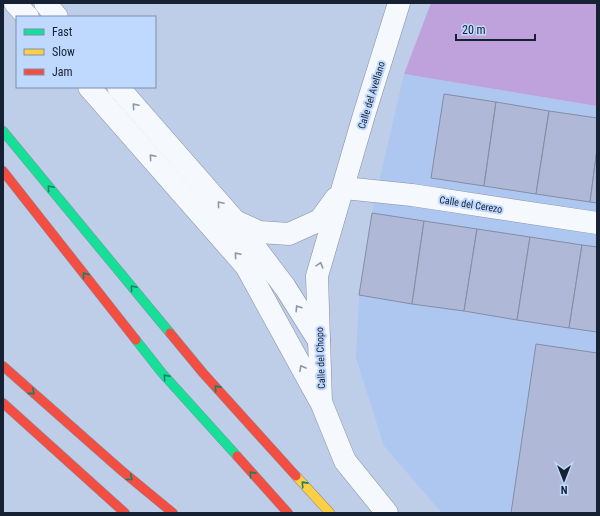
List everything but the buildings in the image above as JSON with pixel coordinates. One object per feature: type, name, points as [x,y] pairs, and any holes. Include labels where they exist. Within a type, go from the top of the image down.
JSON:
[{"type":"highway","points":[[3,131],[202,372],[330,513]]},
{"type":"highway","points":[[3,172],[162,373],[288,513]]},
{"type":"highway","points":[[3,366],[122,471],[174,513]]},
{"type":"highway","points":[[3,403],[125,513]]},
{"type":"street","points":[[15,3],[27,16]]},
{"type":"street","points":[[45,3],[56,16]]},
{"type":"street","name":"Calle del Avellano","points":[[344,188],[364,115],[399,3]]},
{"type":"street","points":[[91,88],[246,266],[321,402]]},
{"type":"street","points":[[119,88],[235,222],[285,287],[319,341]]},
{"type":"street","points":[[235,222],[259,232],[289,234],[320,220],[344,188]]},
{"type":"street","name":"Calle del Cerezo","points":[[344,188],[412,195],[597,223]]},
{"type":"street","name":"Calle del Chopo","points":[[344,188],[317,276],[321,402],[345,461],[387,513]]},
{"type":"shaded area","points":[[431,3],[597,3],[597,106],[404,74]]},
{"type":"shaded area","points":[[404,74],[597,106],[597,513],[442,513],[384,446],[356,358],[359,295],[372,213]]},
{"type":"traffic: fast","points":[[3,131],[170,333]]},
{"type":"traffic: fast","points":[[136,340],[162,373],[237,456]]},
{"type":"traffic: slow","points":[[296,476],[330,513]]},
{"type":"traffic: jam","points":[[3,171],[136,340]]},
{"type":"traffic: jam","points":[[170,333],[203,373],[296,476]]},
{"type":"traffic: jam","points":[[3,366],[122,471],[173,513]]},
{"type":"traffic: jam","points":[[3,403],[125,513]]},
{"type":"traffic: jam","points":[[237,456],[288,513]]}]
